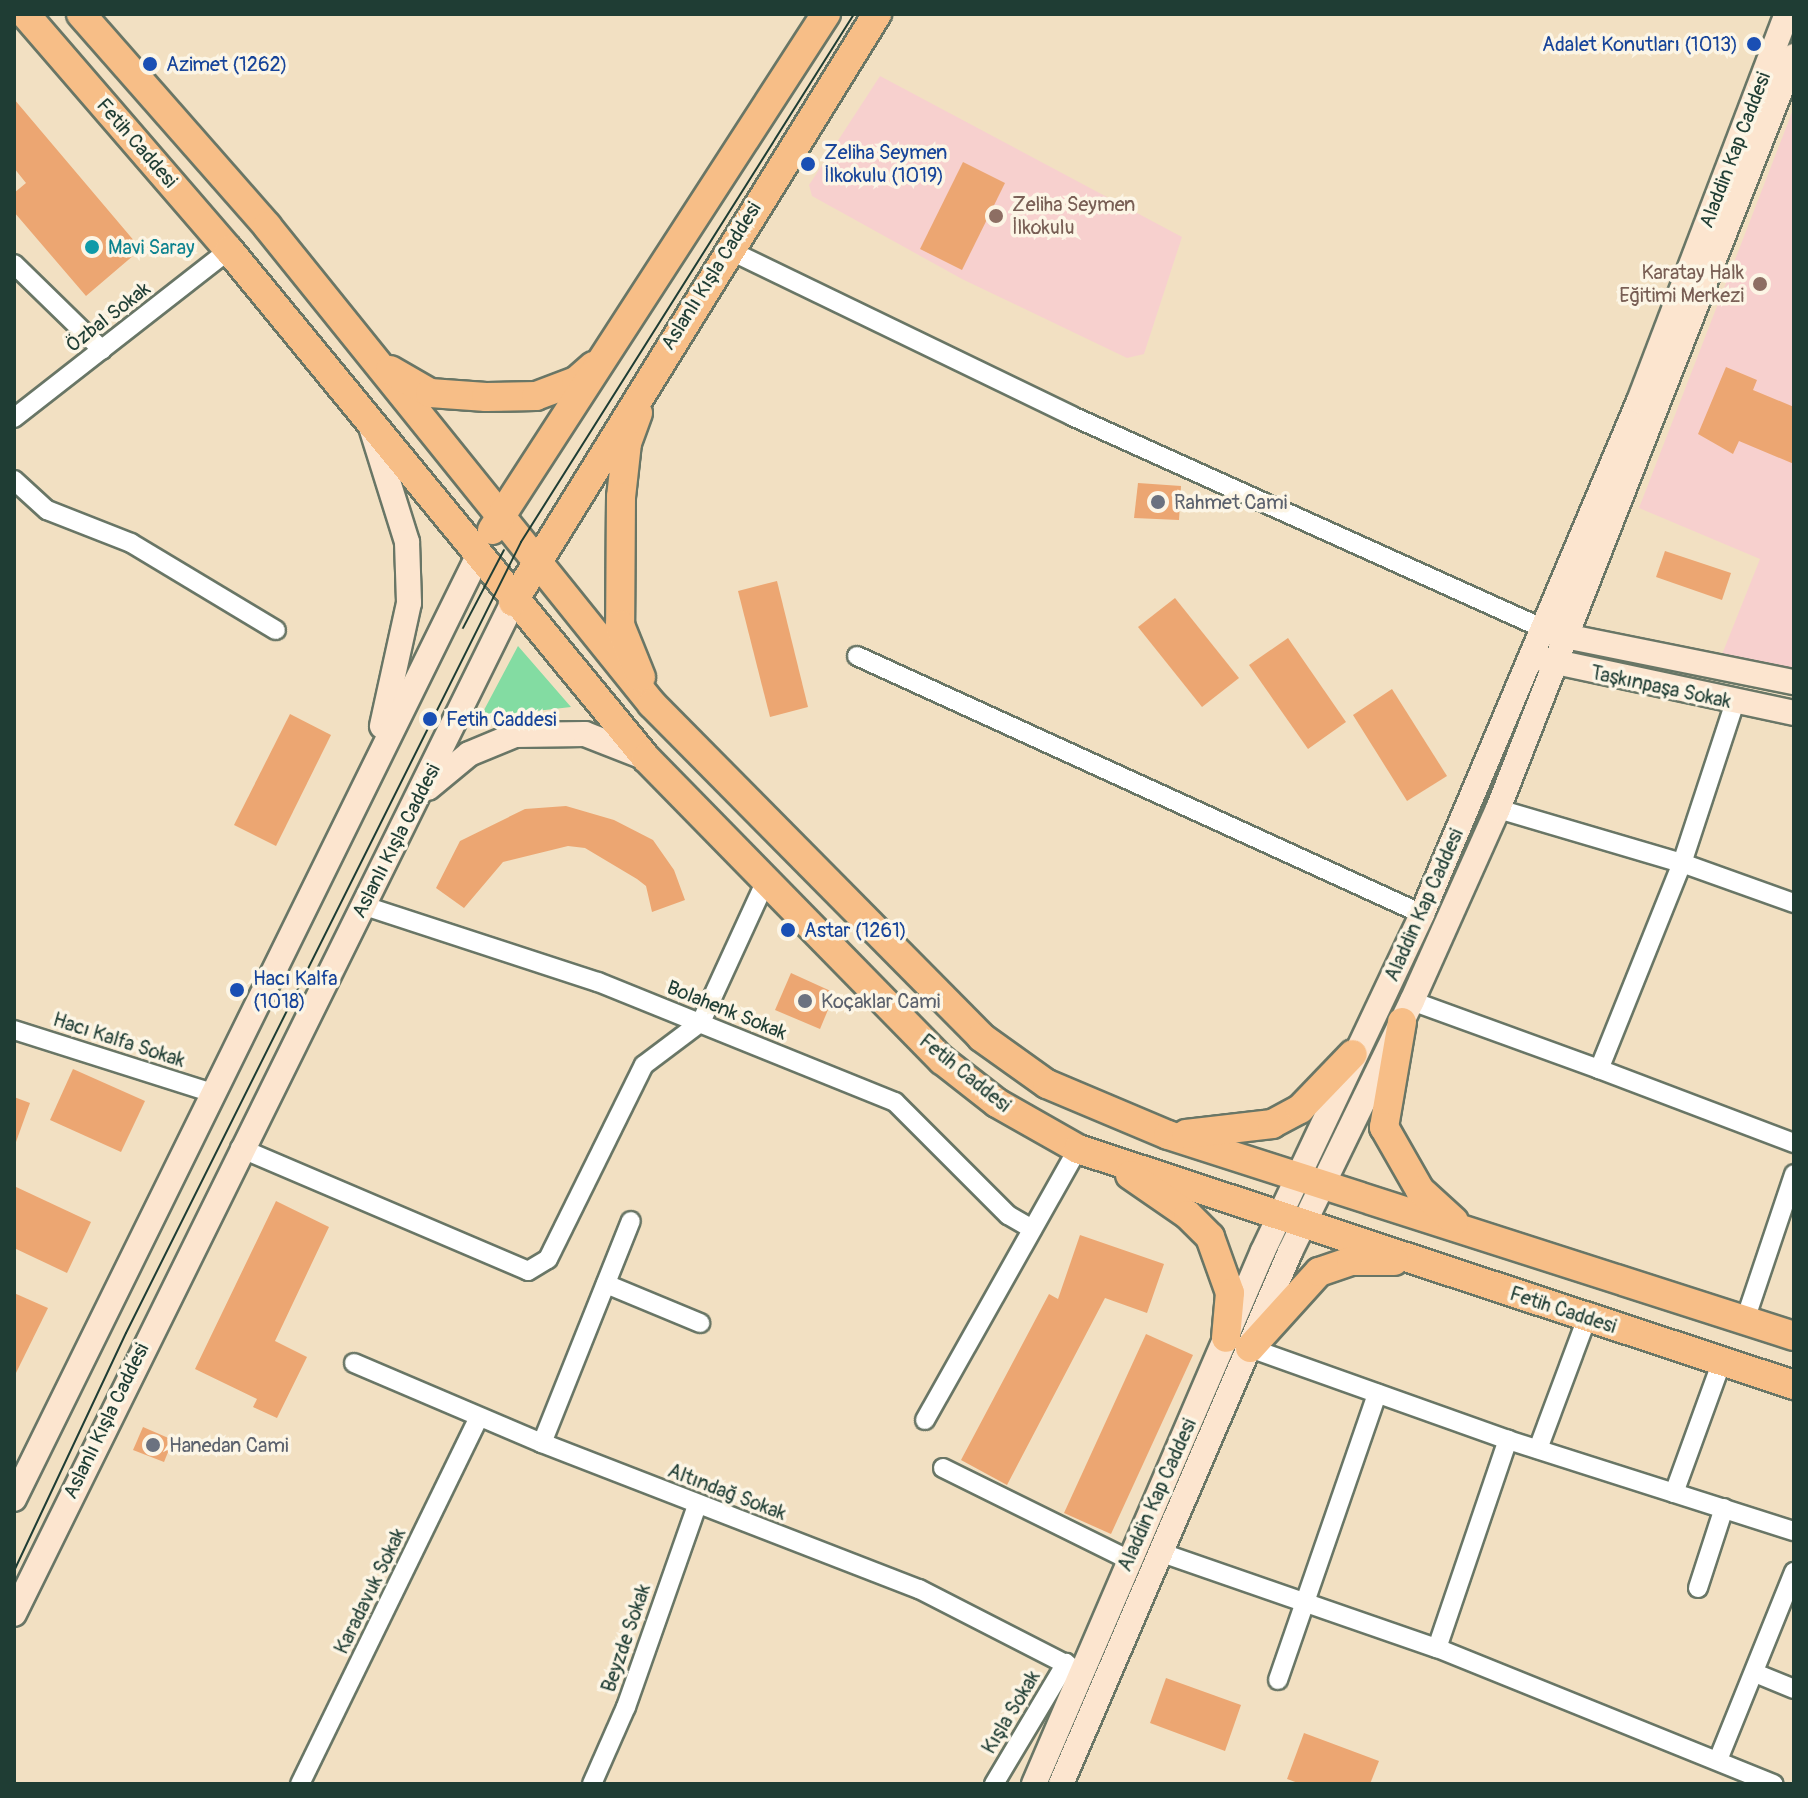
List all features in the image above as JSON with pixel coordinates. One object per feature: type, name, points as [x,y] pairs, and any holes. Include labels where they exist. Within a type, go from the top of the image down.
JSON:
[{"type":"main road","name":"Fetih Caddesi","points":[[25,14],[229,250],[479,554],[513,602],[646,758],[765,883],[942,1060],[997,1103],[1078,1149],[1794,1385]]},
{"type":"main road","name":"Fetih Caddesi","points":[[81,14],[267,226],[652,704],[981,1037],[1047,1084],[1168,1135],[1794,1336]]},
{"type":"main road","points":[[479,554],[499,516],[612,349],[826,14]]},
{"type":"main road","name":"Aslanlı Kışla Caddesi","points":[[513,602],[535,559],[877,14]]},
{"type":"main road","points":[[377,362],[430,393],[536,396],[576,381],[612,349]]},
{"type":"main road","points":[[652,704],[620,625],[620,555],[627,443],[653,369]]},
{"type":"main road","points":[[1407,1012],[1385,1094],[1384,1127],[1420,1190],[1464,1229]]},
{"type":"main road","points":[[1168,1135],[1272,1124],[1300,1109],[1353,1054]]},
{"type":"main road","points":[[1106,1158],[1188,1215],[1210,1237],[1230,1293],[1238,1343]]},
{"type":"main road","points":[[1238,1343],[1319,1272],[1351,1261],[1422,1263]]},
{"type":"street","name":"Aladdin Kap Caddesi","points":[[1310,1181],[1353,1054],[1422,914],[1639,401],[1787,14]]},
{"type":"street","name":"Aladdin Kap Caddesi","points":[[1034,1784],[1073,1668],[1238,1343],[1310,1181],[1407,1012],[1498,809],[1557,666],[1794,56]]},
{"type":"street","points":[[727,249],[1072,416],[1567,639],[1794,682]]},
{"type":"street","name":"Özbal Sokak","points":[[14,418],[229,250]]},
{"type":"street","points":[[14,264],[102,350]]},
{"type":"street","points":[[371,424],[407,542],[409,603],[371,768]]},
{"type":"street","points":[[14,480],[47,510],[131,543],[276,630]]},
{"type":"street","points":[[14,1499],[210,1092],[479,554]]},
{"type":"street","name":"Aslanlı Kışla Caddesi","points":[[14,1614],[240,1148],[362,905],[423,792],[513,602]]},
{"type":"street","name":"Taşkınpaşa Sokak","points":[[1531,654],[1557,666],[1794,713]]},
{"type":"street","points":[[857,656],[1422,914]]},
{"type":"street","points":[[1599,1069],[1682,863],[1735,702]]},
{"type":"street","points":[[423,792],[469,754],[515,735],[585,734],[646,758]]},
{"type":"street","points":[[1498,809],[1682,863],[1794,903]]},
{"type":"street","points":[[240,1148],[528,1271],[548,1259],[644,1065],[701,1022],[765,883]]},
{"type":"street","name":"Bolahenk Sokak","points":[[362,905],[598,982],[895,1102],[1008,1215],[1032,1229]]},
{"type":"street","points":[[1407,1012],[1599,1069],[1794,1143]]},
{"type":"street","name":"Hacı Kalfa Sokak","points":[[14,1030],[210,1092]]},
{"type":"street","points":[[925,1420],[1078,1149]]},
{"type":"street","points":[[1745,1320],[1794,1174]]},
{"type":"street","points":[[542,1443],[631,1221]]},
{"type":"street","points":[[606,1284],[700,1323]]},
{"type":"street","points":[[1538,1449],[1587,1318]]},
{"type":"street","points":[[1238,1343],[1508,1440],[1794,1531]]},
{"type":"street","name":"Aladdin Kap Caddesi","points":[[1061,1784],[1162,1553],[1238,1343]]},
{"type":"street","points":[[1674,1493],[1722,1361]]},
{"type":"street","name":"Altındağ Sokak","points":[[354,1363],[542,1443],[919,1589],[1073,1668]]},
{"type":"street","points":[[1278,1680],[1377,1394]]},
{"type":"street","name":"Karadavuk Sokak","points":[[300,1784],[479,1417]]},
{"type":"street","points":[[1437,1648],[1508,1440]]},
{"type":"street","points":[[943,1468],[1129,1560]]},
{"type":"street","name":"Beyzde Sokak","points":[[592,1784],[626,1707],[697,1505]]},
{"type":"street","points":[[1698,1588],[1724,1508]]},
{"type":"street","points":[[1162,1553],[1437,1648],[1774,1784]]},
{"type":"street","points":[[1718,1760],[1794,1572]]},
{"type":"street","name":"Kışla Sokak","points":[[994,1784],[1073,1668]]},
{"type":"street","points":[[1755,1673],[1794,1689]]},
{"type":"shaded area","name":"Zeliha Seymen İlkokulu","points":[[880,76],[1182,237],[1144,354],[1127,358],[962,279],[812,196],[809,185]]},
{"type":"shaded area","points":[[1794,107],[1794,670],[1721,657],[1760,559],[1639,508]]},
{"type":"green space","points":[[518,646],[571,707],[510,714],[475,727]]},
{"type":"building","points":[[14,99],[141,249],[86,296],[14,212],[14,193],[26,183],[14,168]]},
{"type":"building","points":[[963,162],[1005,183],[962,270],[920,249]]},
{"type":"building","points":[[1726,367],[1757,380],[1753,390],[1794,407],[1794,464],[1739,441],[1733,454],[1698,434]]},
{"type":"building","name":"Rahmet Cami","points":[[1138,483],[1181,486],[1179,520],[1134,518]]},
{"type":"building","points":[[1665,551],[1731,573],[1722,600],[1656,577]]},
{"type":"building","points":[[777,581],[808,707],[770,717],[738,591]]},
{"type":"building","points":[[1175,598],[1239,678],[1202,707],[1138,627]]},
{"type":"building","points":[[1288,638],[1346,722],[1308,749],[1249,665]]},
{"type":"building","points":[[1392,689],[1447,776],[1407,801],[1353,715]]},
{"type":"building","points":[[290,714],[331,735],[276,846],[234,825]]},
{"type":"building","points":[[566,806],[614,820],[653,840],[674,870],[685,900],[652,912],[646,886],[585,848],[568,846],[503,862],[464,908],[436,888],[460,841],[525,809]]},
{"type":"building","name":"Koçaklar Cami","points":[[791,973],[835,993],[820,1029],[775,1010]]},
{"type":"building","points":[[73,1069],[145,1101],[121,1152],[50,1120]]},
{"type":"building","points":[[14,1097],[30,1103],[16,1142],[14,1142]]},
{"type":"building","points":[[14,1186],[91,1222],[67,1273],[14,1248]]},
{"type":"building","points":[[276,1201],[329,1227],[275,1341],[307,1357],[277,1418],[253,1407],[257,1399],[195,1369]]},
{"type":"building","points":[[1080,1235],[1164,1264],[1147,1313],[1105,1298],[1007,1485],[961,1460],[1049,1294],[1058,1299]]},
{"type":"building","points":[[14,1293],[48,1308],[14,1377]]},
{"type":"building","points":[[1146,1334],[1193,1355],[1111,1534],[1064,1513]]},
{"type":"building","name":"Hanedan Cami","points":[[143,1427],[173,1440],[164,1462],[133,1450]]},
{"type":"building","points":[[1166,1678],[1241,1705],[1225,1751],[1150,1723]]},
{"type":"building","points":[[1304,1733],[1379,1761],[1370,1784],[1301,1784],[1287,1779]]},
{"type":"tram line","points":[[14,1571],[126,1333],[521,542],[854,14]]},
{"type":"tram line","points":[[463,628],[504,550]]},
{"type":"place","name":"Adalet Konutları (1013)","points":[[1754,44]]},
{"type":"place","name":"Azimet (1262)","points":[[150,64]]},
{"type":"place","name":"Zeliha Seymen İlkokulu (1019)","points":[[808,164]]},
{"type":"place","name":"Zeliha Seymen İlkokulu","points":[[996,216]]},
{"type":"place","name":"Mavi Saray","points":[[92,247]]},
{"type":"place","name":"Karatay Halk Eğitimi Merkezi","points":[[1760,284]]},
{"type":"place","name":"Rahmet Cami","points":[[1158,502]]},
{"type":"place","name":"Fetih Caddesi","points":[[430,719]]},
{"type":"place","name":"Astar (1261)","points":[[788,930]]},
{"type":"place","name":"Hacı Kalfa (1018)","points":[[237,990]]},
{"type":"place","name":"Koçaklar Cami","points":[[805,1001]]},
{"type":"place","name":"Hanedan Cami","points":[[153,1445]]}]
